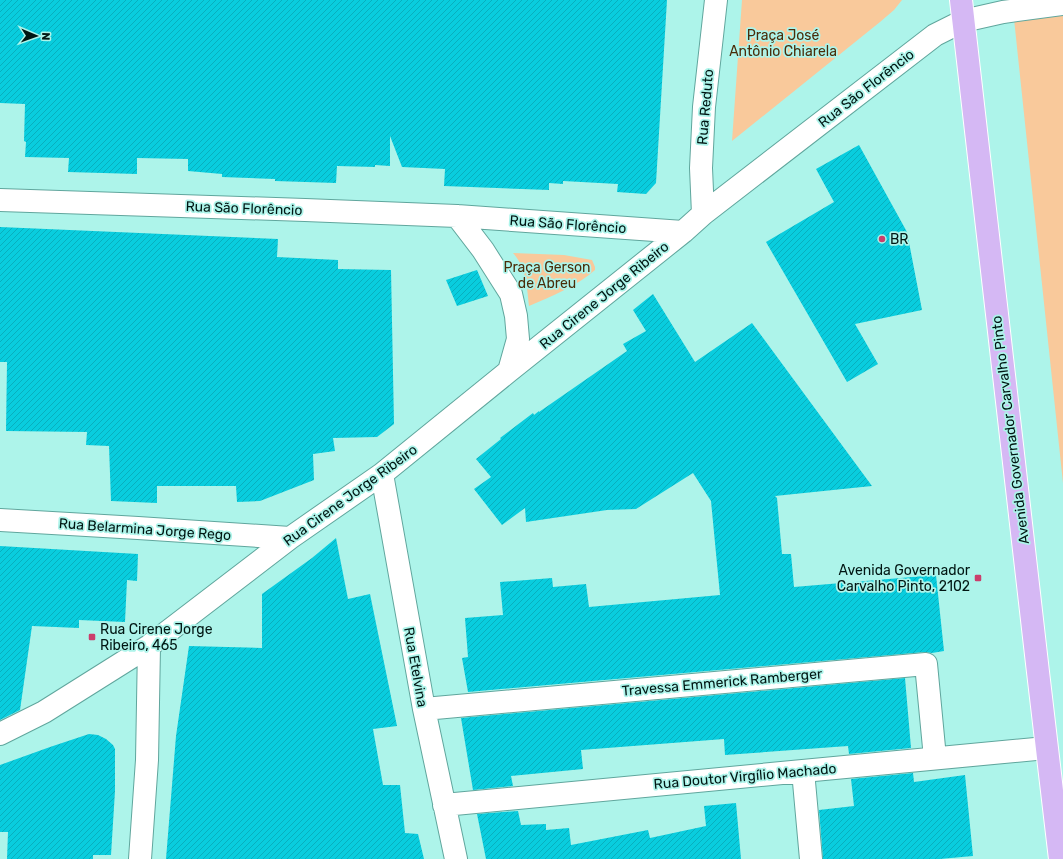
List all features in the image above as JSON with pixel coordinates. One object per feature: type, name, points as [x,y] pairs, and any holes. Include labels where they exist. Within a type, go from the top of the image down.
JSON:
[{"type":"main road","name":"Avenida Governador Carvalho Pinto","points":[[962,10],[1060,859]]},
{"type":"street","name":"Rua Reduto","points":[[703,214],[701,168],[704,106],[716,0]]},
{"type":"street","name":"Rua São Florêncio","points":[[0,200],[457,216],[683,232],[703,214],[935,35],[962,10],[1003,12],[1063,4]]},
{"type":"street","points":[[457,216],[483,250],[511,294],[516,316],[518,339],[509,371]]},
{"type":"street","name":"Rua Cirene Jorge Ribeiro","points":[[0,734],[44,712],[149,646],[290,538],[382,474],[683,232]]},
{"type":"street","name":"Rua Etelvina","points":[[382,474],[424,708],[456,859]]},
{"type":"street","name":"Rua Belarmina Jorge Rego","points":[[0,520],[290,538]]},
{"type":"street","points":[[140,859],[147,760],[149,646]]},
{"type":"street","name":"Travessa Emmerick Ramberger","points":[[424,708],[926,664],[935,758]]},
{"type":"street","name":"Rua Doutor Virgílio Machado","points":[[444,805],[1046,748]]},
{"type":"street","points":[[803,771],[811,859]]},
{"type":"green space","name":"Praça José Antônio Chiarela","points":[[742,0],[902,0],[894,10],[880,22],[732,141]]},
{"type":"green space","points":[[1012,0],[1063,0],[1063,483]]},
{"type":"green space","name":"Praça Gerson de Abreu","points":[[513,253],[564,255],[592,260],[595,270],[572,286],[529,306],[523,271]]},
{"type":"building","points":[[0,0],[667,0],[656,183],[646,194],[617,192],[618,184],[563,181],[563,184],[549,183],[549,190],[444,186],[445,169],[402,167],[390,136],[390,166],[337,166],[336,183],[275,181],[275,179],[222,177],[222,174],[188,171],[188,159],[137,158],[137,174],[68,172],[69,158],[25,157],[25,104],[0,103]]},
{"type":"building","points":[[859,145],[907,232],[922,310],[855,324],[878,364],[847,382],[766,242],[834,202],[816,169]]},
{"type":"building","points":[[0,227],[278,239],[277,257],[338,260],[338,269],[391,270],[394,424],[377,437],[333,438],[335,451],[313,454],[314,480],[260,501],[237,502],[236,486],[157,486],[157,503],[111,501],[109,446],[86,445],[87,432],[6,431],[7,362],[0,362]]},
{"type":"building","points":[[477,270],[488,296],[457,306],[446,280]]},
{"type":"building","points":[[653,294],[695,362],[752,323],[872,486],[775,496],[777,498],[782,554],[791,554],[794,587],[936,575],[944,651],[468,692],[462,658],[468,657],[465,618],[503,615],[500,582],[552,578],[553,587],[586,584],[589,607],[720,595],[711,501],[693,473],[636,509],[607,510],[526,522],[525,508],[502,525],[474,489],[491,477],[476,459],[501,439],[500,438],[533,413],[534,415],[539,412],[627,351],[623,344],[646,331],[633,310]]},
{"type":"building","points":[[336,538],[348,599],[370,594],[397,726],[373,729],[383,785],[400,785],[405,833],[418,834],[424,859],[166,859],[176,736],[189,646],[262,648],[262,594],[312,558]]},
{"type":"building","points":[[0,546],[138,554],[137,581],[127,580],[125,622],[79,620],[79,628],[32,626],[20,710],[0,720]]},
{"type":"building","points":[[905,678],[911,748],[849,754],[848,746],[725,755],[724,739],[581,750],[583,769],[511,776],[513,786],[473,790],[461,718]]},
{"type":"building","points":[[89,734],[98,735],[106,739],[115,749],[115,791],[111,855],[93,855],[93,859],[7,859],[8,832],[0,832],[0,765]]},
{"type":"building","points":[[913,773],[914,782],[965,775],[973,856],[940,859],[823,859],[819,810],[854,806],[851,779]]},
{"type":"building","points":[[736,803],[741,859],[486,859],[477,814],[518,811],[521,825],[546,824],[546,830],[569,828],[571,845],[648,830],[650,838],[706,826],[704,806]]},
{"type":"place","name":"BR","points":[[882,239]]},
{"type":"place","name":"Avenida Governador Carvalho Pinto, 2102","points":[[978,578]]},
{"type":"place","name":"Rua Cirene Jorge Ribeiro, 465","points":[[92,637]]}]
